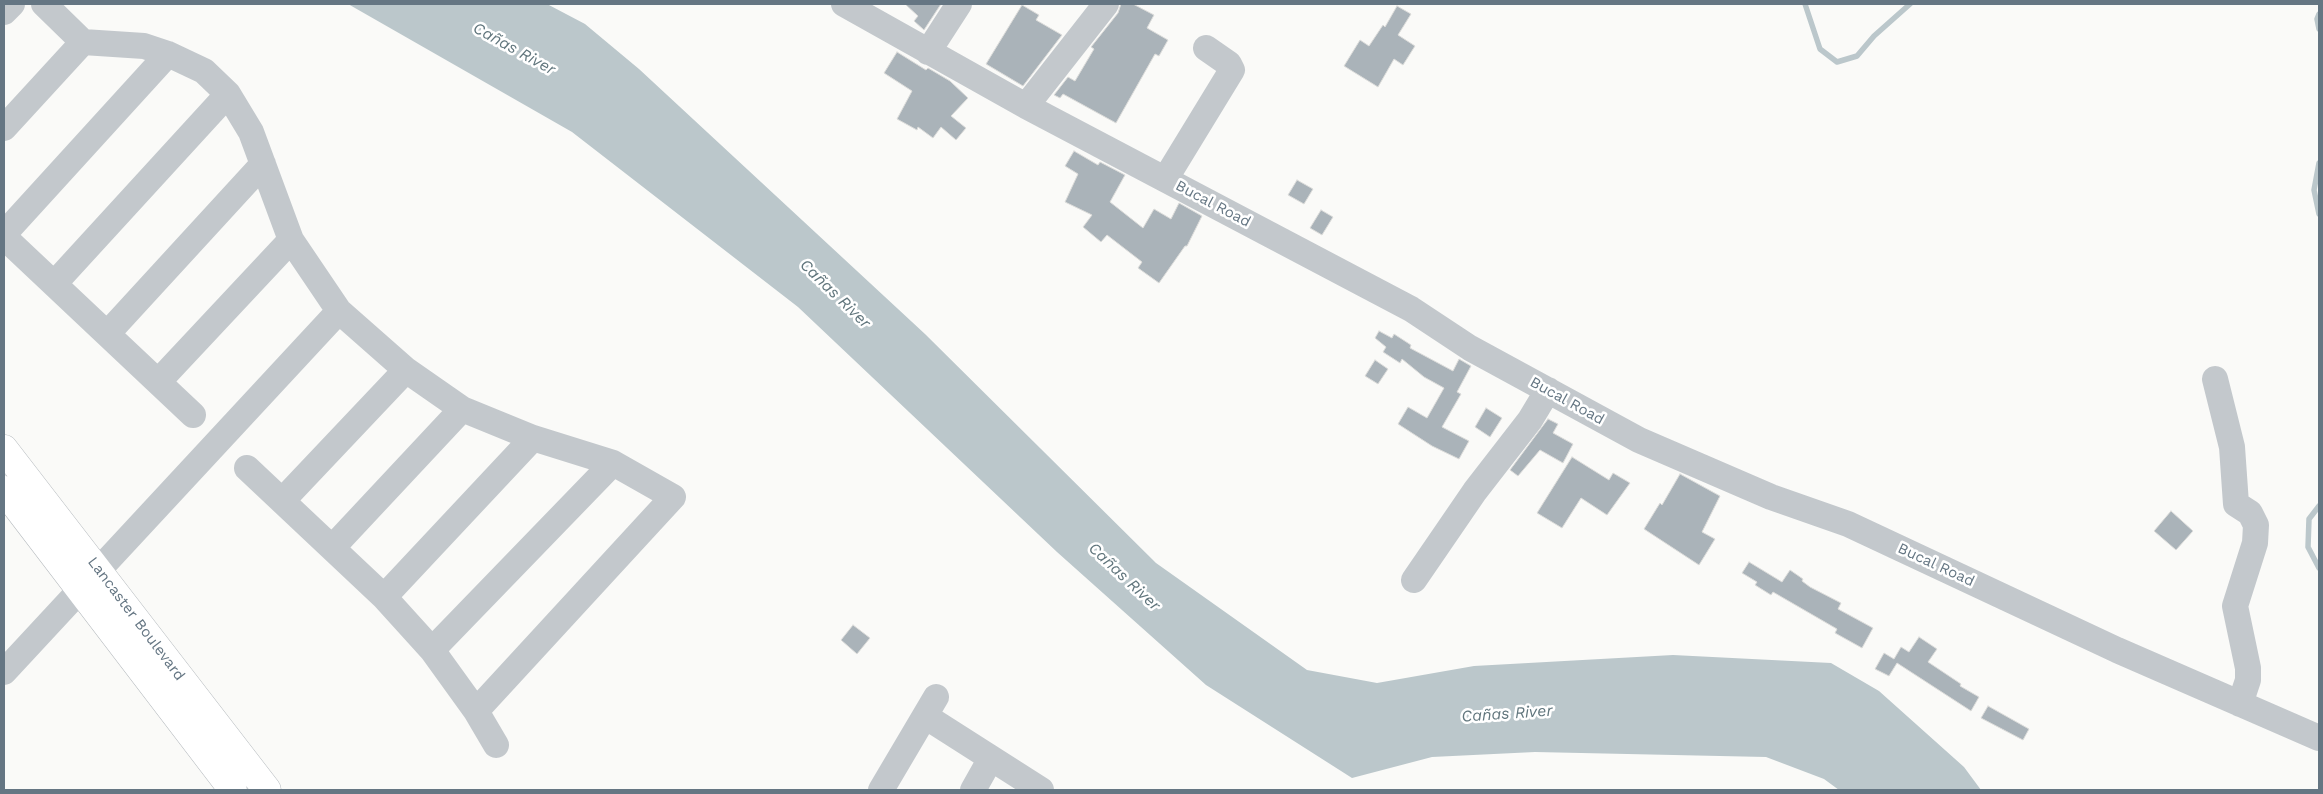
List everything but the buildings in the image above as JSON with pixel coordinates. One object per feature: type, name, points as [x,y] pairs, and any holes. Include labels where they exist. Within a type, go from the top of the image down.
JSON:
[{"type":"main road","name":"Lancaster Boulevard","points":[[4,449],[267,790]]},
{"type":"main road","name":"Lancaster Boulevard","points":[[4,490],[233,790]]},
{"type":"street","points":[[4,12],[12,4]]},
{"type":"street","points":[[44,4],[83,42],[144,46],[168,54],[204,71],[228,94],[251,132],[290,240],[339,311],[406,370],[462,409],[532,438],[613,463],[673,497],[476,711]]},
{"type":"street","name":"Bucal Road","points":[[844,4],[878,12],[928,52],[1026,106],[1166,178],[1410,309],[1470,348],[1639,440],[1771,497],[1848,524],[2117,650],[2319,738]]},
{"type":"street","points":[[928,52],[959,4]]},
{"type":"street","points":[[1026,106],[1106,4]]},
{"type":"street","points":[[4,128],[83,42]]},
{"type":"street","points":[[1166,178],[1233,67],[1206,48]]},
{"type":"street","points":[[168,54],[4,236],[193,415]]},
{"type":"street","points":[[54,284],[228,94]]},
{"type":"street","points":[[107,334],[263,164]]},
{"type":"street","points":[[158,382],[290,240]]},
{"type":"street","points":[[4,672],[339,311]]},
{"type":"street","points":[[282,501],[406,370]]},
{"type":"street","points":[[2215,379],[2232,447],[2236,504],[2250,513],[2256,525],[2255,543],[2235,606],[2248,668],[2248,680],[2240,704]]},
{"type":"street","points":[[1414,580],[1475,491],[1530,420],[1548,390]]},
{"type":"street","points":[[332,548],[462,409]]},
{"type":"street","points":[[384,597],[532,438]]},
{"type":"street","points":[[432,650],[613,463]]},
{"type":"street","points":[[247,468],[384,597],[432,650],[476,711],[496,745]]},
{"type":"street","points":[[881,790],[930,706],[991,758],[1041,790]]},
{"type":"street","points":[[973,790],[991,758]]},
{"type":"water","name":"Cañas River","points":[[348,4],[547,4],[585,24],[639,69],[925,334],[1156,563],[1307,670],[1377,683],[1474,666],[1673,655],[1831,663],[1879,691],[1964,767],[1981,790],[1839,790],[1824,779],[1766,757],[1535,752],[1432,757],[1352,778],[1206,685],[1057,552],[798,307],[572,132]]},
{"type":"waterway","points":[[1805,4],[1820,49],[1837,62],[1857,56],[1874,36],[1910,4]]},
{"type":"waterway","points":[[2319,14],[2317,19],[2319,29]]},
{"type":"waterway","points":[[2319,163],[2314,190],[2319,214]]},
{"type":"waterway","points":[[2319,506],[2309,519],[2308,547],[2319,568]]}]
